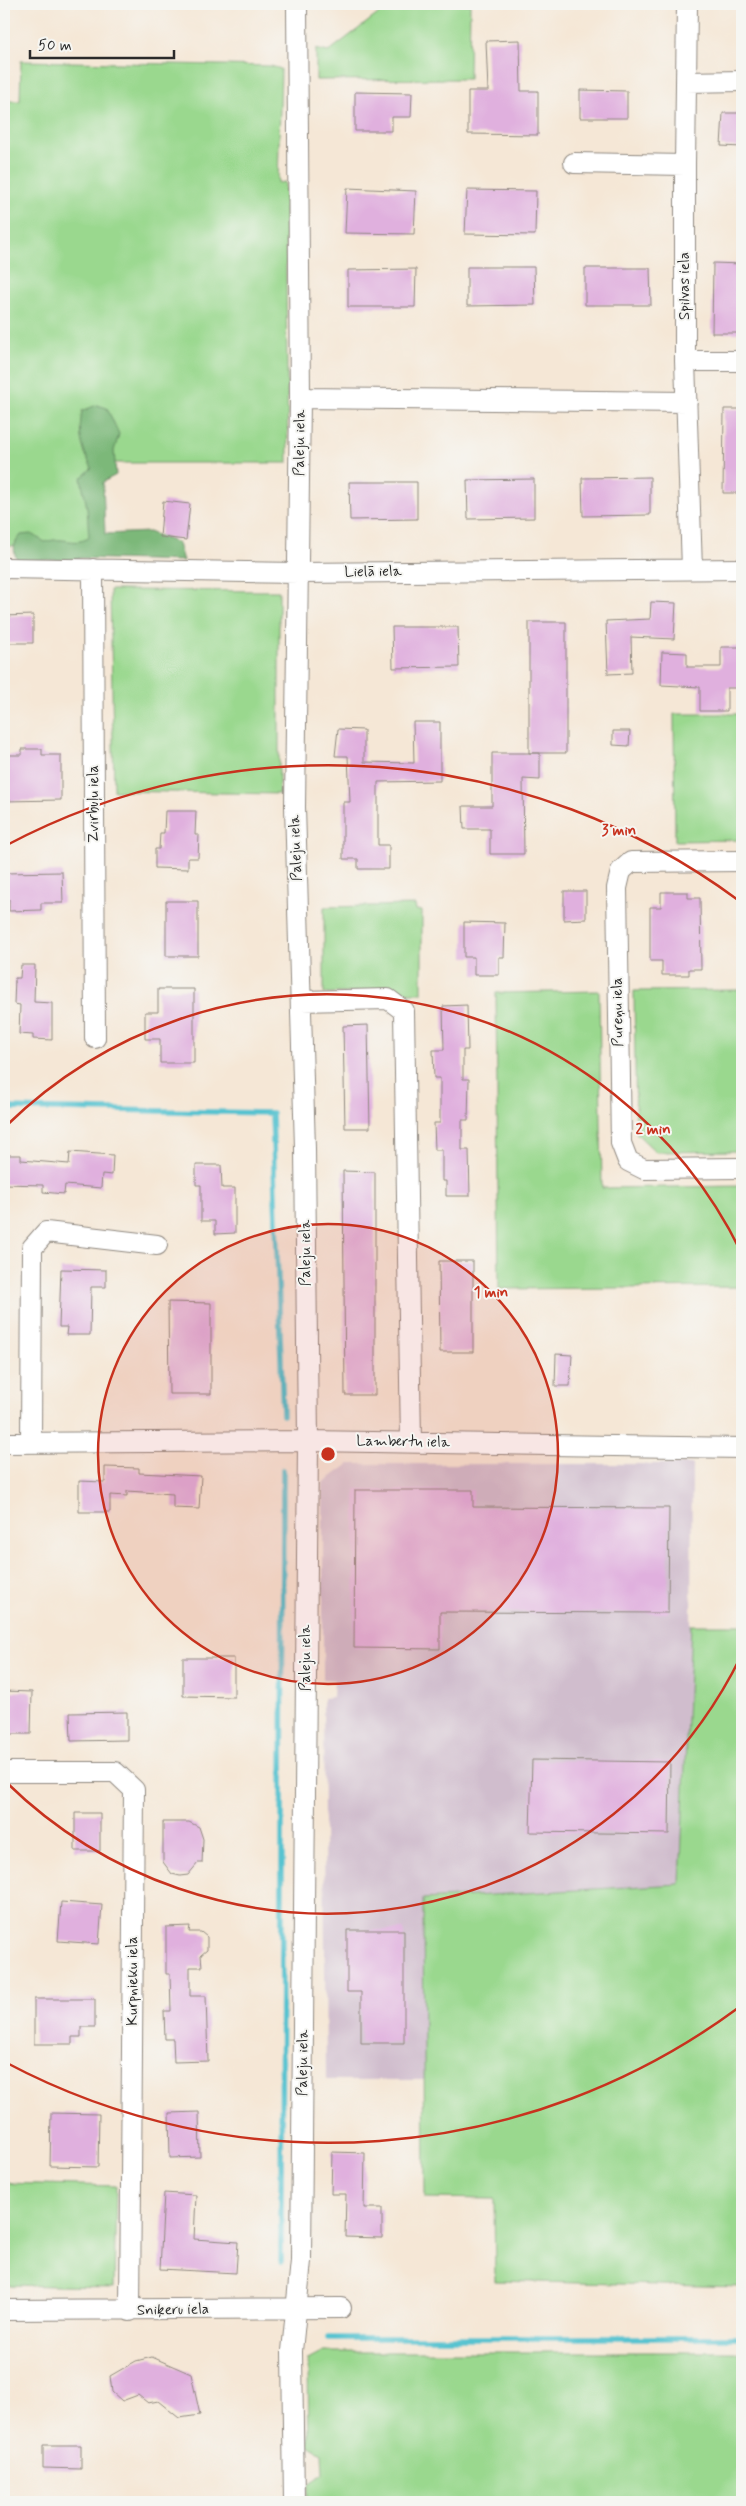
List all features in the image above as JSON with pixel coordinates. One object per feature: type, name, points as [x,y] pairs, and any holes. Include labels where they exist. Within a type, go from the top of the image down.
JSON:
[{"type":"street","name":"Paleju iela","points":[[294,2502],[292,2351],[301,2261],[308,1441],[305,1148],[295,807],[300,398],[297,4]]},
{"type":"street","name":"Spilvas iela","points":[[687,4],[685,361],[692,569]]},
{"type":"street","points":[[686,82],[742,81]]},
{"type":"street","points":[[574,163],[685,165]]},
{"type":"street","points":[[685,361],[742,361]]},
{"type":"street","points":[[300,398],[687,402]]},
{"type":"street","name":"Lielā iela","points":[[4,568],[299,573],[742,569]]},
{"type":"street","name":"Zvirbuļu iela","points":[[92,569],[94,1038]]},
{"type":"street","name":"Pureņu iela","points":[[742,861],[632,862],[621,871],[617,897],[621,1142],[628,1162],[644,1169],[742,1168]]},
{"type":"street","points":[[301,1001],[388,999],[404,1011],[411,1442]]},
{"type":"street","points":[[31,1442],[32,1248],[46,1232],[157,1245]]},
{"type":"street","name":"Lambertu iela","points":[[4,1443],[308,1441],[742,1448]]},
{"type":"street","name":"Kurpnieku iela","points":[[4,1772],[115,1772],[134,1790],[130,2311]]},
{"type":"street","name":"Sniķeru iela","points":[[4,2310],[130,2311],[342,2308]]},
{"type":"shaded area","points":[[349,1464],[692,1464],[691,1625],[680,1884],[423,1899],[425,2080],[326,2080],[323,1698],[333,1697],[334,1680],[323,1679],[323,1483]]},
{"type":"green space","points":[[391,4],[470,4],[469,79],[316,80],[316,49],[328,52]]},
{"type":"green space","points":[[21,61],[271,66],[281,69],[278,183],[285,182],[288,463],[94,463],[92,545],[4,546],[4,101],[20,101]]},
{"type":"green space","points":[[97,405],[107,408],[119,434],[114,451],[116,475],[103,482],[105,534],[149,532],[178,543],[183,561],[78,558],[67,560],[17,560],[14,546],[21,535],[31,534],[45,542],[52,540],[77,541],[89,538],[87,508],[81,478],[92,468],[85,454],[80,427],[82,411]]},
{"type":"green space","points":[[110,590],[279,591],[279,794],[114,791]]},
{"type":"green space","points":[[674,714],[742,714],[742,840],[675,841]]},
{"type":"green space","points":[[415,905],[416,910],[422,911],[422,993],[324,993],[324,907]]},
{"type":"green space","points":[[742,990],[742,1151],[656,1152],[636,1133],[634,991]]},
{"type":"green space","points":[[599,991],[602,1188],[742,1186],[742,1287],[499,1289],[496,993]]},
{"type":"green space","points":[[691,1625],[742,1625],[742,2287],[495,2281],[494,2199],[425,2198],[423,1899],[680,1884]]},
{"type":"green space","points":[[4,2183],[116,2186],[114,2287],[4,2285]]},
{"type":"green space","points":[[323,2352],[742,2352],[742,2502],[308,2502],[308,2484],[323,2474],[322,2453],[309,2445],[308,2360]]},
{"type":"building","points":[[520,40],[521,91],[538,91],[538,135],[468,134],[468,91],[488,91],[486,41]]},
{"type":"building","points":[[580,90],[627,91],[627,118],[580,118]]},
{"type":"building","points":[[355,92],[412,93],[411,117],[392,117],[392,131],[355,131]]},
{"type":"building","points":[[723,113],[742,113],[742,147],[721,146]]},
{"type":"building","points":[[347,188],[416,191],[414,234],[345,233]]},
{"type":"building","points":[[467,190],[536,191],[535,235],[465,234]]},
{"type":"building","points":[[713,263],[742,264],[742,312],[739,312],[739,333],[712,333]]},
{"type":"building","points":[[467,267],[534,267],[535,305],[467,306]]},
{"type":"building","points":[[585,268],[650,268],[651,305],[585,305]]},
{"type":"building","points":[[416,269],[415,307],[348,307],[348,270]]},
{"type":"building","points":[[724,409],[742,409],[742,493],[723,493]]},
{"type":"building","points":[[650,477],[650,515],[583,516],[582,478]]},
{"type":"building","points":[[534,479],[534,518],[468,519],[467,480]]},
{"type":"building","points":[[349,482],[417,482],[417,519],[350,520]]},
{"type":"building","points":[[163,501],[190,504],[186,540],[160,537]]},
{"type":"building","points":[[651,602],[676,603],[674,639],[631,637],[632,673],[608,674],[606,621],[650,619]]},
{"type":"building","points":[[33,615],[33,643],[4,643],[4,616]]},
{"type":"building","points":[[529,622],[566,622],[566,753],[529,753]]},
{"type":"building","points":[[392,627],[458,627],[459,667],[393,668]]},
{"type":"building","points":[[721,647],[742,647],[742,688],[727,688],[727,711],[700,711],[700,687],[661,685],[662,652],[687,653],[687,667],[721,667]]},
{"type":"building","points":[[413,722],[440,722],[440,781],[378,782],[378,845],[389,845],[389,869],[358,869],[358,859],[343,859],[343,802],[350,802],[348,756],[335,756],[338,729],[364,730],[364,762],[414,763]]},
{"type":"building","points":[[613,731],[630,731],[629,746],[613,745]]},
{"type":"building","points":[[22,749],[42,749],[42,755],[61,755],[61,800],[4,801],[4,755],[22,755]]},
{"type":"building","points":[[492,753],[540,753],[540,780],[523,779],[524,854],[490,854],[490,829],[464,829],[463,806],[492,806]]},
{"type":"building","points":[[165,811],[196,811],[195,835],[199,835],[198,858],[188,858],[188,869],[155,868],[155,849],[159,849],[160,833],[164,833]]},
{"type":"building","points":[[62,872],[63,903],[41,903],[41,910],[9,911],[9,899],[4,899],[4,873]]},
{"type":"building","points":[[564,891],[586,891],[586,919],[564,920]]},
{"type":"building","points":[[661,892],[688,892],[688,898],[700,898],[701,969],[689,969],[689,975],[662,975],[662,961],[650,961],[650,907],[661,907]]},
{"type":"building","points":[[166,901],[198,901],[198,956],[166,956]]},
{"type":"building","points":[[464,922],[505,923],[504,957],[499,957],[499,975],[474,975],[474,957],[464,957]]},
{"type":"building","points":[[21,965],[35,965],[34,1002],[52,1003],[52,1040],[33,1039],[33,1035],[19,1034],[20,1005],[14,1004],[15,978],[20,978]]},
{"type":"building","points":[[158,989],[194,989],[194,1063],[160,1063],[160,1039],[145,1039],[145,1012],[158,1012]]},
{"type":"building","points":[[467,1005],[468,1050],[463,1050],[463,1079],[469,1079],[468,1120],[462,1120],[462,1150],[469,1150],[470,1196],[446,1196],[446,1181],[442,1181],[442,1150],[435,1150],[434,1123],[440,1123],[440,1078],[434,1078],[433,1050],[444,1050],[443,1006]]},
{"type":"building","points":[[368,1025],[370,1128],[345,1128],[343,1026]]},
{"type":"building","points":[[70,1152],[113,1155],[112,1175],[102,1174],[101,1188],[65,1185],[64,1194],[43,1192],[43,1185],[4,1184],[4,1155],[21,1155],[21,1160],[69,1164]]},
{"type":"building","points":[[196,1165],[221,1165],[222,1188],[235,1188],[235,1233],[215,1234],[215,1221],[201,1221],[201,1185],[196,1185]]},
{"type":"building","points":[[343,1171],[375,1172],[375,1395],[345,1395]]},
{"type":"building","points":[[439,1261],[473,1261],[473,1352],[440,1352]]},
{"type":"building","points":[[61,1269],[106,1270],[106,1287],[91,1287],[90,1335],[66,1335],[67,1327],[59,1327]]},
{"type":"building","points":[[168,1302],[211,1303],[211,1394],[169,1394]]},
{"type":"building","points":[[556,1354],[572,1355],[570,1386],[555,1386]]},
{"type":"building","points":[[105,1467],[139,1468],[139,1473],[201,1476],[199,1509],[173,1508],[173,1494],[127,1491],[127,1496],[110,1495],[110,1512],[79,1512],[79,1481],[105,1482]]},
{"type":"building","points":[[355,1490],[473,1490],[473,1507],[669,1508],[668,1613],[440,1612],[440,1649],[354,1648]]},
{"type":"building","points":[[183,1658],[234,1658],[234,1697],[183,1696]]},
{"type":"building","points":[[4,1691],[32,1692],[31,1734],[4,1734]]},
{"type":"building","points":[[127,1712],[127,1740],[71,1741],[70,1713]]},
{"type":"building","points":[[532,1760],[670,1762],[669,1834],[530,1832]]},
{"type":"building","points":[[75,1813],[100,1813],[100,1851],[75,1851]]},
{"type":"building","points":[[163,1822],[189,1822],[199,1827],[203,1839],[202,1863],[198,1863],[188,1875],[172,1874],[163,1862]]},
{"type":"building","points":[[61,1902],[102,1905],[99,1944],[58,1941]]},
{"type":"building","points":[[190,1926],[189,1932],[201,1932],[207,1937],[207,1950],[201,1955],[202,1967],[190,1967],[190,1996],[206,1996],[208,2061],[174,2062],[173,2039],[165,2039],[164,2011],[171,2011],[170,1974],[166,1974],[166,1927]]},
{"type":"building","points":[[347,1930],[404,1930],[404,2043],[361,2043],[361,1992],[347,1992]]},
{"type":"building","points":[[34,1999],[95,1999],[95,2027],[81,2027],[81,2037],[72,2037],[72,2044],[34,2044]]},
{"type":"building","points":[[199,2112],[200,2157],[170,2158],[169,2113]]},
{"type":"building","points":[[51,2113],[99,2114],[98,2167],[50,2166]]},
{"type":"building","points":[[332,2152],[365,2153],[364,2208],[382,2208],[382,2238],[345,2237],[346,2194],[331,2194]]},
{"type":"building","points":[[164,2193],[196,2195],[194,2239],[238,2242],[236,2273],[160,2269]]},
{"type":"building","points":[[152,2357],[191,2374],[200,2415],[179,2418],[158,2401],[148,2403],[138,2395],[122,2401],[112,2392],[110,2376],[136,2361]]},
{"type":"building","points":[[43,2445],[81,2445],[81,2469],[43,2468]]},
{"type":"waterway","points":[[4,1108],[272,1113],[283,1415]]},
{"type":"waterway","points":[[281,2261],[283,1470]]},
{"type":"waterway","points":[[328,2338],[742,2338]]}]
